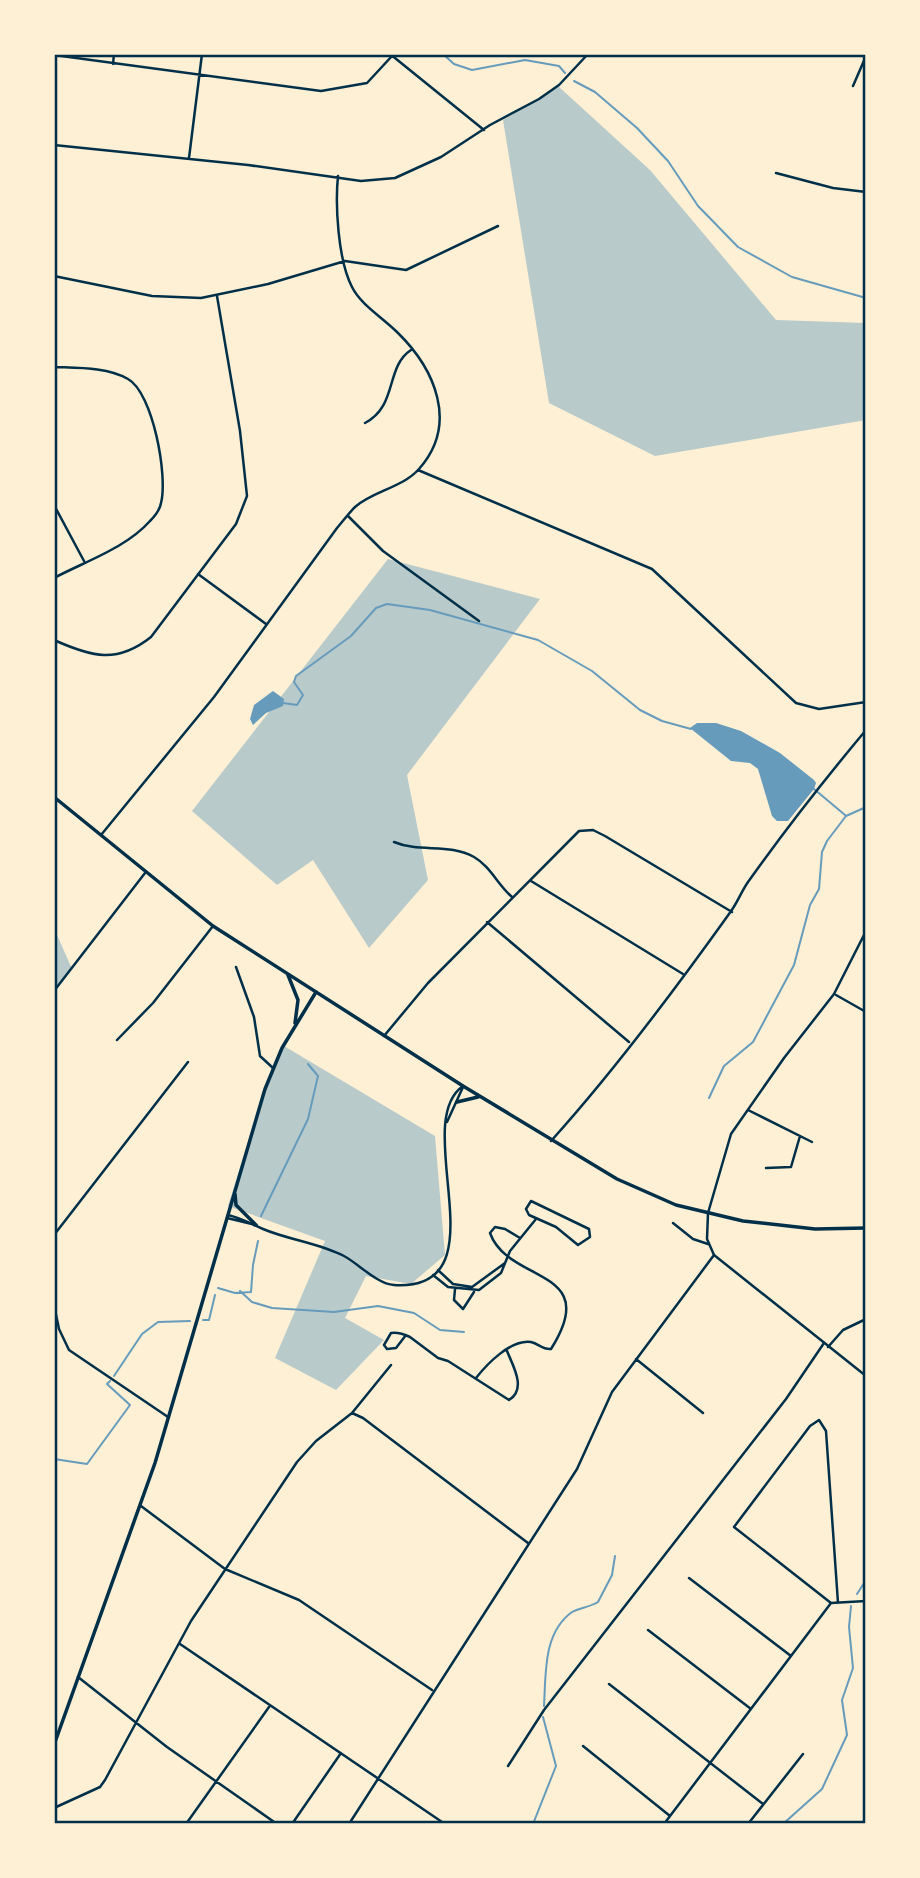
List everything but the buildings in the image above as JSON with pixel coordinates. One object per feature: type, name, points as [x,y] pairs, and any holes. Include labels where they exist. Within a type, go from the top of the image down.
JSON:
[{"type":"main road","points":[[54,797],[212,926],[482,1098],[648,1194],[708,1213],[786,1227],[866,1228]]},
{"type":"main road","points":[[288,975],[298,1000],[295,1026]]},
{"type":"main road","points":[[54,1745],[141,1506],[273,1068],[316,992]]},
{"type":"main road","points":[[457,1102],[467,1097],[482,1098]]},
{"type":"main road","points":[[235,1191],[236,1205],[256,1225]]},
{"type":"street","points":[[113,64],[114,54]]},
{"type":"street","points":[[189,158],[202,54]]},
{"type":"street","points":[[54,145],[189,158],[361,181],[405,176],[559,85],[588,54]]},
{"type":"street","points":[[54,55],[201,73],[309,90],[337,90],[367,83],[391,55],[484,130]]},
{"type":"street","points":[[853,86],[865,64],[866,55]]},
{"type":"street","points":[[776,173],[833,188],[866,192]]},
{"type":"street","points":[[101,835],[214,697],[348,516],[356,507],[418,470],[438,436],[442,413],[436,391],[400,335],[361,301],[350,285],[336,194],[338,176]]},
{"type":"street","points":[[54,276],[152,296],[184,299],[217,296],[345,261],[406,270],[499,226]]},
{"type":"street","points":[[54,640],[96,655],[119,656],[135,650],[151,637],[236,524],[247,496],[240,431],[217,296]]},
{"type":"street","points":[[365,422],[382,410],[399,365],[411,349]]},
{"type":"street","points":[[54,367],[107,372],[130,380],[140,390],[157,442],[162,485],[161,505],[150,521],[129,539],[54,578]]},
{"type":"street","points":[[418,470],[652,569],[796,703],[819,709],[866,702]]},
{"type":"street","points":[[54,505],[84,562]]},
{"type":"street","points":[[348,516],[383,551],[479,621]]},
{"type":"street","points":[[198,574],[267,624]]},
{"type":"street","points":[[551,1140],[611,1073],[629,1043],[732,912],[747,884],[866,730]]},
{"type":"street","points":[[385,1035],[428,983],[572,835],[588,830],[605,836],[732,912]]},
{"type":"street","points":[[394,842],[415,849],[442,848],[472,856],[512,897]]},
{"type":"street","points":[[54,991],[145,873]]},
{"type":"street","points":[[530,880],[683,974]]},
{"type":"street","points":[[487,922],[629,1043]]},
{"type":"street","points":[[117,1040],[153,1003],[212,926]]},
{"type":"street","points":[[866,931],[834,994],[748,1110],[725,1149],[708,1213],[708,1244],[714,1255],[866,1376]]},
{"type":"street","points":[[236,967],[254,1017],[260,1056],[273,1068]]},
{"type":"street","points":[[834,994],[866,1012]]},
{"type":"street","points":[[54,1235],[188,1062]]},
{"type":"street","points":[[447,1122],[463,1086]]},
{"type":"street","points":[[228,1216],[342,1255],[389,1285],[423,1281],[438,1270],[448,1253],[453,1232],[444,1172],[448,1106],[463,1086]]},
{"type":"street","points":[[748,1110],[812,1142]]},
{"type":"street","points":[[766,1168],[791,1167],[800,1136]]},
{"type":"street","points":[[531,1201],[589,1229],[590,1237],[578,1245],[556,1227],[536,1219],[527,1212],[531,1201]]},
{"type":"street","points":[[455,1289],[454,1300],[463,1309],[474,1292],[501,1273],[509,1254],[536,1219]]},
{"type":"street","points":[[673,1223],[693,1239],[708,1244]]},
{"type":"street","points":[[476,1378],[489,1362],[525,1342],[551,1349],[564,1322],[567,1308],[565,1297],[556,1286],[509,1254],[492,1238],[491,1230],[505,1229],[520,1238]]},
{"type":"street","points":[[349,1824],[577,1469],[611,1393],[714,1255]]},
{"type":"street","points":[[438,1270],[453,1284],[472,1287],[505,1264]]},
{"type":"street","points":[[433,1275],[442,1284],[474,1292]]},
{"type":"street","points":[[54,1306],[59,1329],[69,1350],[168,1417]]},
{"type":"street","points":[[828,1347],[843,1331],[866,1319]]},
{"type":"street","points":[[406,1335],[396,1348],[387,1349],[384,1345],[390,1333],[406,1335],[438,1358],[476,1378],[509,1400],[513,1398],[518,1381],[507,1351]]},
{"type":"street","points":[[508,1766],[544,1711],[786,1399],[824,1343]]},
{"type":"street","points":[[636,1359],[703,1413]]},
{"type":"street","points":[[54,1808],[100,1787],[137,1725],[191,1621],[304,1454],[352,1413],[391,1365]]},
{"type":"street","points":[[352,1413],[528,1543]]},
{"type":"street","points":[[838,1603],[826,1431],[819,1420],[810,1426],[734,1527],[831,1603],[838,1603],[866,1601]]},
{"type":"street","points":[[141,1506],[225,1569],[299,1600],[433,1691]]},
{"type":"street","points":[[689,1578],[791,1656]]},
{"type":"street","points":[[664,1824],[831,1603]]},
{"type":"street","points":[[648,1630],[751,1709]]},
{"type":"street","points":[[180,1644],[445,1824]]},
{"type":"street","points":[[78,1677],[137,1725],[277,1824]]},
{"type":"street","points":[[609,1684],[763,1804]]},
{"type":"street","points":[[186,1824],[270,1706]]},
{"type":"street","points":[[583,1746],[670,1816]]},
{"type":"street","points":[[292,1824],[341,1753]]},
{"type":"street","points":[[748,1824],[803,1754]]},
{"type":"shaded area","points":[[558,86],[650,170],[776,320],[866,323],[866,420],[655,456],[549,403],[503,120]]},
{"type":"shaded area","points":[[388,559],[540,599],[407,775],[428,880],[369,948],[313,860],[277,885],[192,811]]},
{"type":"shaded area","points":[[54,928],[72,969],[54,990]]},
{"type":"shaded area","points":[[284,1046],[435,1136],[445,1255],[411,1284],[366,1276],[345,1318],[384,1340],[336,1390],[275,1358],[325,1241],[228,1206],[259,1106]]},
{"type":"water","points":[[273,691],[284,699],[283,706],[266,713],[253,725],[250,719],[254,705]]},
{"type":"water","points":[[697,723],[716,723],[741,731],[780,753],[814,780],[814,789],[788,821],[777,821],[772,816],[758,769],[750,763],[731,761],[690,728]]},
{"type":"waterway","points":[[443,54],[454,64],[472,70],[525,60],[559,66],[565,73]]},
{"type":"waterway","points":[[574,81],[595,92],[637,128],[668,161],[698,206],[738,247],[792,277],[866,298]]},
{"type":"waterway","points":[[283,703],[297,705],[303,695],[294,682],[296,676],[351,636],[376,608],[387,604],[430,610],[538,640],[592,671],[640,710],[662,721],[691,729]]},
{"type":"waterway","points":[[814,789],[845,815]]},
{"type":"waterway","points":[[709,1098],[724,1066],[753,1042],[794,965],[810,905],[819,889],[822,852],[827,841],[846,816],[866,807]]},
{"type":"waterway","points":[[261,1216],[308,1119],[318,1076],[308,1064]]},
{"type":"waterway","points":[[218,1288],[235,1293],[251,1292],[258,1241]]},
{"type":"waterway","points":[[240,1291],[252,1302],[272,1308],[334,1312],[378,1306],[414,1313],[440,1330],[464,1332]]},
{"type":"waterway","points":[[203,1320],[209,1320],[215,1295]]},
{"type":"waterway","points":[[114,1376],[142,1334],[158,1322],[190,1321]]},
{"type":"waterway","points":[[54,1459],[87,1464],[130,1405],[107,1384],[110,1381]]},
{"type":"waterway","points":[[544,1706],[548,1654],[556,1631],[572,1612],[598,1602],[612,1575],[615,1556]]},
{"type":"waterway","points":[[857,1594],[866,1580]]},
{"type":"waterway","points":[[783,1824],[822,1789],[847,1735],[842,1700],[853,1668],[849,1627],[851,1606]]},
{"type":"waterway","points":[[533,1824],[556,1766],[543,1717]]}]
